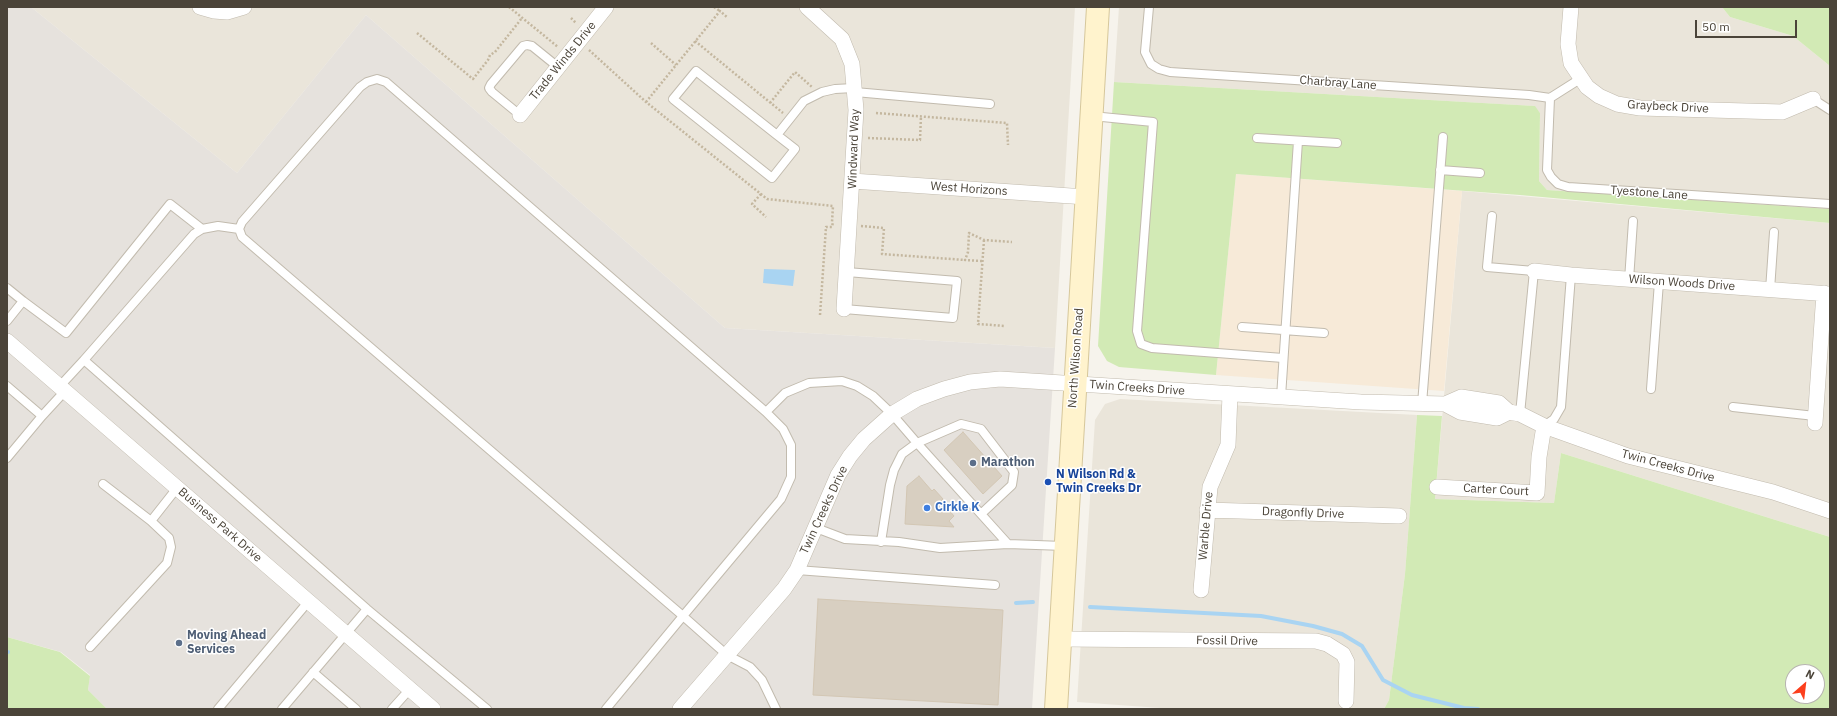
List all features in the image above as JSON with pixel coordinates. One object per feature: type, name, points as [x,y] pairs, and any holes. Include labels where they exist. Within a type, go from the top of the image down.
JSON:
[{"type":"main road","name":"North Wilson Road","points":[[1056,709],[1061,639],[1064,546],[1098,7]]},
{"type":"street","points":[[200,7],[214,11],[227,12],[244,7]]},
{"type":"street","name":"Trade Winds Drive","points":[[520,115],[558,67],[574,37],[606,7]]},
{"type":"street","name":"Windward Way","points":[[807,7],[842,40],[852,64],[856,110],[844,309]]},
{"type":"street","name":"Graybeck Drive","points":[[1571,7],[1568,44],[1571,63],[1580,79],[1587,87],[1599,96],[1617,104],[1640,108],[1782,112],[1813,99]]},
{"type":"street","name":"West Horizons","points":[[852,181],[1086,197]]},
{"type":"street","name":"Wilson Woods Drive","points":[[1534,271],[1629,280],[1827,294]]},
{"type":"street","points":[[1815,420],[1827,294]]},
{"type":"street","name":"Business Park Drive","points":[[7,341],[433,709]]},
{"type":"street","name":"Twin Creeks Drive","points":[[680,709],[784,589],[797,570],[838,475],[850,456],[864,439],[892,414],[917,399],[944,389],[970,382],[1000,379],[1281,397],[1444,404],[1460,412],[1497,418],[1515,413],[1544,426],[1628,456],[1772,492],[1830,511]]},
{"type":"street","name":"Warble Drive","points":[[1201,590],[1210,487],[1228,446],[1230,394]]},
{"type":"street","name":"Carter Court","points":[[1437,487],[1537,493],[1539,457],[1544,426]]},
{"type":"street","name":"Dragonfly Drive","points":[[1207,510],[1399,516]]},
{"type":"street","name":"Fossil Drive","points":[[1061,639],[1316,642],[1327,644],[1343,654],[1347,662],[1346,701]]},
{"type":"lane","name":"Charbray Lane","points":[[1149,7],[1145,52],[1151,64],[1158,69],[1170,72],[1529,95],[1550,98]]},
{"type":"lane","points":[[520,115],[492,92],[489,88],[491,84],[523,46],[532,46],[558,67]]},
{"type":"lane","points":[[696,71],[777,135],[795,148],[772,178],[673,99],[696,71]]},
{"type":"lane","points":[[606,709],[683,616],[781,499],[791,477],[791,445],[783,429],[766,412],[386,82],[377,79],[367,82],[360,87],[242,222],[239,229],[242,236],[683,616],[727,655],[750,667],[762,680],[776,709]]},
{"type":"lane","points":[[1550,98],[1580,79]]},
{"type":"lane","points":[[777,135],[804,101],[813,95],[835,89],[990,104]]},
{"type":"lane","name":"Tyestone Lane","points":[[1550,98],[1547,170],[1558,184],[1568,187],[1830,204]]},
{"type":"lane","points":[[1813,99],[1830,110]]},
{"type":"lane","points":[[1091,116],[1153,122],[1137,332],[1141,344],[1152,348],[1283,358]]},
{"type":"lane","points":[[1422,404],[1443,137]]},
{"type":"lane","points":[[1257,138],[1337,143]]},
{"type":"lane","points":[[1281,397],[1298,141]]},
{"type":"lane","points":[[1440,170],[1480,173]]},
{"type":"lane","points":[[7,288],[66,334],[170,204],[202,229]]},
{"type":"lane","points":[[1492,216],[1487,267],[1534,271],[1515,413]]},
{"type":"lane","points":[[1629,280],[1633,221]]},
{"type":"lane","points":[[7,458],[42,416],[84,360],[194,234],[202,229],[218,226],[239,229]]},
{"type":"lane","points":[[1770,290],[1774,232]]},
{"type":"lane","points":[[844,309],[953,318],[957,281],[846,272]]},
{"type":"lane","points":[[1544,426],[1554,419],[1561,407],[1571,275]]},
{"type":"lane","points":[[1651,389],[1659,282]]},
{"type":"lane","points":[[7,321],[23,301]]},
{"type":"lane","points":[[1242,327],[1324,333]]},
{"type":"lane","points":[[84,360],[367,609],[487,709]]},
{"type":"lane","points":[[766,412],[785,393],[798,387],[825,381],[842,381],[857,386],[873,396],[892,414],[1008,544]]},
{"type":"lane","points":[[7,386],[42,416]]},
{"type":"lane","points":[[1733,407],[1815,420]]},
{"type":"lane","points":[[882,542],[890,485],[894,470],[902,454],[917,443],[961,424],[981,429],[1014,472],[1012,485],[981,514]]},
{"type":"lane","points":[[90,647],[167,562],[171,547],[169,538],[151,521],[104,484]]},
{"type":"lane","points":[[151,521],[177,488]]},
{"type":"lane","points":[[816,528],[845,539],[940,548],[1008,544],[1064,546]]},
{"type":"lane","points":[[797,570],[995,585]]},
{"type":"lane","points":[[218,709],[308,602]]},
{"type":"lane","points":[[282,709],[367,609]]},
{"type":"lane","points":[[313,672],[356,709]]},
{"type":"lane","points":[[392,709],[410,689]]},
{"type":"path","points":[[509,7],[558,47],[574,37],[577,24],[581,18]]},
{"type":"path","points":[[714,7],[728,18]]},
{"type":"path","points":[[646,102],[720,11]]},
{"type":"path","points":[[416,33],[473,79],[488,60],[490,55],[495,52],[522,18]]},
{"type":"path","points":[[571,18],[577,24]]},
{"type":"path","points":[[574,37],[596,55],[646,102],[767,199],[833,206],[832,227],[826,227],[820,315]]},
{"type":"path","points":[[695,41],[783,113]]},
{"type":"path","points":[[651,43],[676,65]]},
{"type":"path","points":[[770,103],[795,72],[814,88]]},
{"type":"path","points":[[876,113],[1007,123],[1008,145]]},
{"type":"path","points":[[862,138],[920,140],[921,116]]},
{"type":"path","points":[[761,194],[752,204],[766,217]]},
{"type":"path","points":[[832,222],[884,228],[882,254],[982,261]]},
{"type":"path","points":[[965,260],[968,252],[969,233],[984,240],[1012,242]]},
{"type":"path","points":[[984,240],[978,324],[1005,326]]},
{"type":"shaded area","points":[[7,7],[31,7],[237,173],[366,15],[725,328],[1055,348],[1032,709],[107,709],[88,690],[90,675],[61,652],[7,637]]},
{"type":"shaded area","points":[[31,7],[1075,7],[1055,348],[725,328],[366,15],[237,173]]},
{"type":"shaded area","points":[[1119,7],[1722,7],[1730,17],[1793,36],[1830,66],[1830,209],[1547,190],[1539,181],[1540,113],[1534,106],[1114,82]]},
{"type":"shaded area","points":[[1236,174],[1462,191],[1444,391],[1216,375]]},
{"type":"shaded area","points":[[1462,191],[1830,223],[1830,537],[1561,453],[1554,503],[1435,499]]},
{"type":"shaded area","points":[[1120,399],[1417,415],[1405,574],[1389,700],[1384,709],[1174,709],[1077,702],[1095,420],[1105,404]]},
{"type":"green space","points":[[1722,7],[1830,7],[1830,66],[1793,36],[1730,17]]},
{"type":"green space","points":[[1114,82],[1535,106],[1540,113],[1539,181],[1547,190],[1830,209],[1830,223],[1520,195],[1236,174],[1216,375],[1119,367],[1107,361],[1098,346]]},
{"type":"green space","points":[[1417,415],[1442,416],[1435,499],[1554,503],[1561,453],[1830,537],[1830,709],[1384,709],[1389,700],[1405,574]]},
{"type":"green space","points":[[7,637],[60,652],[90,676],[88,690],[107,709],[7,709]]},
{"type":"water","points":[[764,269],[795,270],[793,286],[763,283]]},
{"type":"building","name":"Marathon","points":[[963,432],[1002,476],[983,494],[944,450]]},
{"type":"building","name":"Cirkle K","points":[[919,476],[932,491],[934,489],[943,499],[941,501],[954,516],[949,521],[954,527],[905,524],[907,486]]},
{"type":"building","points":[[818,599],[1003,610],[998,705],[813,695]]},
{"type":"waterway","points":[[1016,603],[1033,602]]},
{"type":"waterway","points":[[1090,607],[1261,616],[1313,626],[1342,634],[1362,646],[1383,680],[1412,695],[1464,708],[1478,709]]},
{"type":"place","name":"Marathon","points":[[973,463]]},
{"type":"place","name":"N Wilson Rd & Twin Creeks Dr","points":[[1048,482]]},
{"type":"place","name":"Cirkle K","points":[[927,508]]},
{"type":"place","name":"Moving Ahead Services","points":[[179,643]]}]
